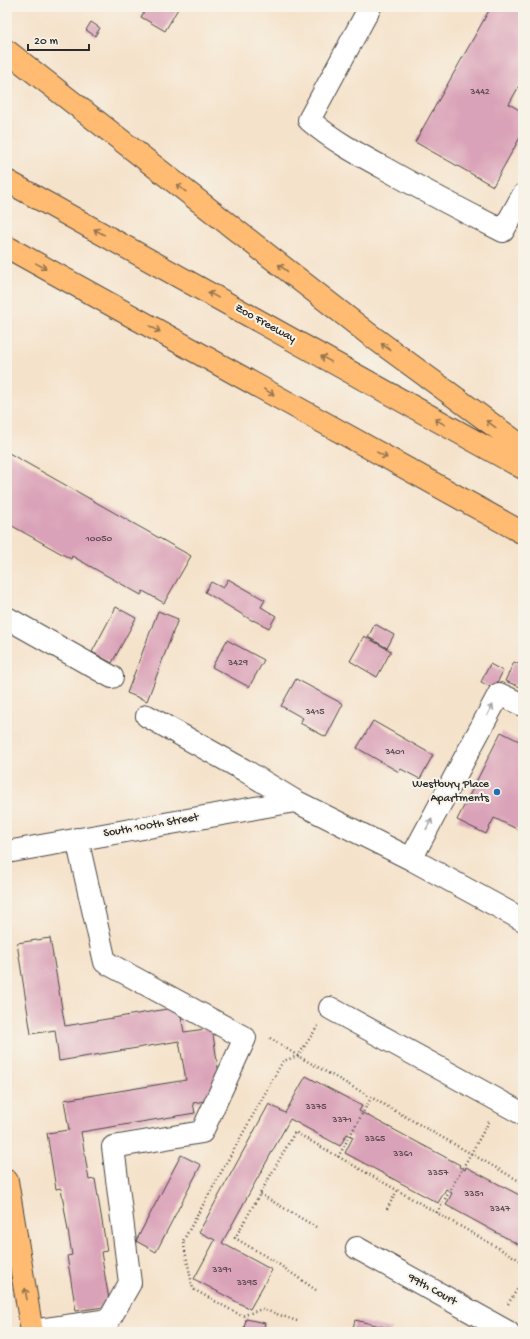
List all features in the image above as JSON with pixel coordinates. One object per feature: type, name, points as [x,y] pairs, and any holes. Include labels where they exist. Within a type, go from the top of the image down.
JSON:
[{"type":"main road","points":[[7,51],[370,335],[523,447]]},
{"type":"main road","name":"Zoo Freeway","points":[[7,181],[523,468]]},
{"type":"main road","points":[[7,247],[523,533]]},
{"type":"main road","points":[[7,1181],[32,1332]]},
{"type":"street","points":[[370,7],[309,120],[327,136],[429,194],[503,231],[523,195]]},
{"type":"street","points":[[7,618],[112,677]]},
{"type":"street","points":[[411,859],[499,694],[523,704]]},
{"type":"street","points":[[147,716],[244,770],[294,801],[411,859],[523,920]]},
{"type":"street","name":"South 100th Street","points":[[7,852],[294,801]]},
{"type":"street","points":[[32,1332],[109,1320],[130,1283],[113,1148],[202,1132],[245,1038],[105,962],[77,839]]},
{"type":"street","points":[[330,1008],[523,1114]]},
{"type":"street","name":"99th Court","points":[[357,1248],[508,1332]]},
{"type":"path","points":[[297,1321],[262,1309],[242,1316],[193,1289],[183,1241],[283,1062],[298,1056],[330,1008]]},
{"type":"path","points":[[270,1038],[371,1098],[523,1183]]},
{"type":"path","points":[[338,1157],[371,1098]]},
{"type":"path","points":[[437,1213],[500,1102]]},
{"type":"path","points":[[316,1290],[277,1263],[235,1238],[295,1132],[523,1262]]},
{"type":"path","points":[[387,1209],[398,1191]]},
{"type":"path","points":[[260,1194],[316,1227]]},
{"type":"path","points":[[508,1304],[523,1280]]},
{"type":"building","points":[[147,7],[179,7],[165,31],[141,17]]},
{"type":"building","points":[[491,7],[523,7],[523,79],[509,104],[523,112],[523,132],[493,186],[415,142]]},
{"type":"building","points":[[91,22],[100,28],[95,36],[86,30]]},
{"type":"building","points":[[7,452],[191,556],[164,603],[143,591],[141,595],[72,556],[71,559],[7,523]]},
{"type":"building","points":[[228,579],[265,600],[261,607],[276,616],[269,628],[253,621],[205,592],[211,582],[223,588]]},
{"type":"building","points":[[116,607],[136,618],[112,663],[92,652]]},
{"type":"building","points":[[158,611],[178,619],[147,701],[127,693]]},
{"type":"building","points":[[375,624],[394,635],[387,648],[368,637]]},
{"type":"building","points":[[364,636],[391,651],[377,677],[350,661]]},
{"type":"building","points":[[227,640],[264,660],[249,687],[212,667]]},
{"type":"building","points":[[514,662],[523,666],[523,688],[505,681]]},
{"type":"building","points":[[490,664],[503,671],[494,689],[481,682]]},
{"type":"building","points":[[296,679],[343,704],[326,737],[300,723],[303,718],[281,706]]},
{"type":"building","points":[[373,721],[433,755],[420,779],[401,769],[399,772],[357,748]]},
{"type":"building","name":"Westbury Place Apartments","points":[[501,732],[523,743],[523,832],[494,818],[486,834],[457,820]]},
{"type":"building","points":[[50,938],[65,1026],[179,1007],[184,1032],[212,1028],[220,1081],[217,1099],[193,1103],[195,1113],[81,1132],[89,1180],[95,1179],[107,1251],[101,1252],[110,1306],[76,1311],[67,1256],[72,1255],[61,1188],[56,1189],[47,1133],[69,1130],[64,1100],[186,1080],[179,1041],[59,1061],[55,1030],[31,1034],[17,943]]},
{"type":"building","points":[[306,1076],[362,1106],[359,1111],[460,1165],[459,1167],[465,1170],[466,1167],[523,1197],[523,1247],[446,1205],[452,1193],[446,1189],[438,1203],[345,1153],[353,1137],[347,1134],[340,1146],[290,1119],[222,1243],[272,1270],[250,1309],[194,1279],[215,1240],[199,1232],[269,1104],[285,1113]]},
{"type":"building","points":[[181,1155],[201,1165],[156,1252],[136,1241]]},
{"type":"building","points":[[246,1319],[265,1323],[263,1332],[244,1328]]},
{"type":"building","points":[[355,1320],[392,1329],[391,1332],[352,1332]]},
{"type":"place","name":"Westbury Place Apartments","points":[[497,792]]}]
